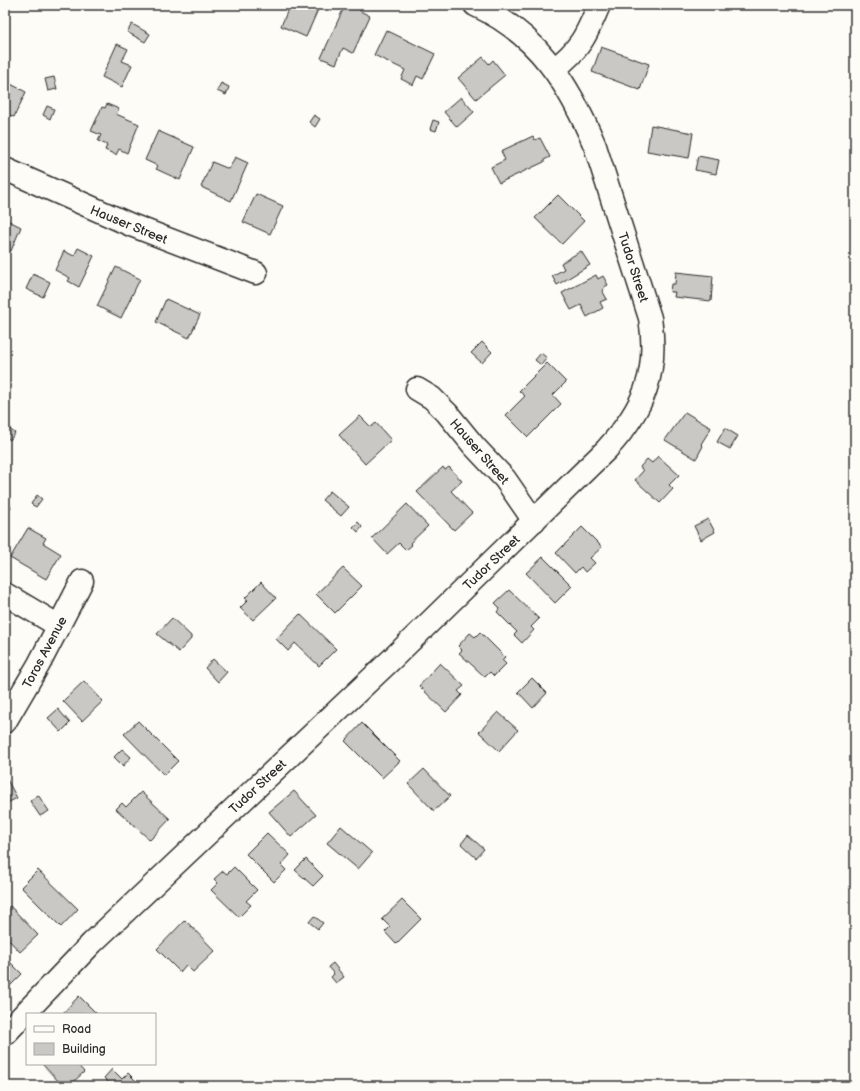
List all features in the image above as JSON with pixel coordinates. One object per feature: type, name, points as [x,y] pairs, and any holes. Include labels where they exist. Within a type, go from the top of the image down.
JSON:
[{"type":"street","name":"Tudor Street","points":[[5,1034],[92,943],[392,659],[606,450],[630,421],[646,390],[653,358],[653,337],[644,297],[595,146],[572,97],[554,69],[542,54],[519,31],[490,12],[475,5]]},
{"type":"street","points":[[554,69],[576,50],[584,38],[599,5]]},
{"type":"street","name":"Hauser Street","points":[[5,169],[131,225],[256,273]]},
{"type":"street","name":"Hauser Street","points":[[417,389],[432,398],[447,413],[474,446],[505,479],[534,520]]},
{"type":"street","name":"Toros Avenue","points":[[5,722],[39,664],[82,581]]},
{"type":"street","points":[[5,594],[59,626]]},
{"type":"building","points":[[290,5],[320,5],[306,37],[281,26]]},
{"type":"building","points":[[345,5],[357,5],[362,7],[360,11],[370,16],[353,53],[343,48],[336,64],[321,58]]},
{"type":"building","points":[[132,24],[150,34],[145,42],[127,32]]},
{"type":"building","points":[[386,30],[435,54],[423,79],[417,76],[413,85],[401,79],[405,70],[374,55]]},
{"type":"building","points":[[117,44],[128,49],[122,61],[132,65],[122,87],[102,77]]},
{"type":"building","points":[[601,47],[649,64],[640,90],[592,72]]},
{"type":"building","points":[[483,57],[489,64],[493,60],[505,75],[476,99],[458,78]]},
{"type":"building","points":[[54,77],[57,89],[48,91],[45,79]]},
{"type":"building","points":[[5,81],[26,92],[14,117],[5,113]]},
{"type":"building","points":[[221,83],[229,87],[226,95],[217,91]]},
{"type":"building","points":[[461,97],[474,112],[457,127],[444,112]]},
{"type":"building","points":[[107,104],[119,109],[116,114],[139,124],[127,153],[119,149],[116,155],[105,150],[107,145],[98,141],[101,135],[91,131],[102,107],[105,108]]},
{"type":"building","points":[[47,106],[54,109],[50,119],[43,115]]},
{"type":"building","points":[[314,115],[320,119],[315,127],[309,122]]},
{"type":"building","points":[[433,120],[439,122],[436,131],[430,129]]},
{"type":"building","points":[[651,125],[693,133],[689,158],[647,151]]},
{"type":"building","points":[[158,131],[194,147],[180,180],[156,169],[158,166],[145,160]]},
{"type":"building","points":[[533,136],[535,140],[540,138],[550,157],[544,160],[544,162],[499,183],[491,167],[505,160],[501,151]]},
{"type":"building","points":[[698,156],[719,160],[716,174],[695,170]]},
{"type":"building","points":[[235,157],[248,163],[231,201],[201,187],[212,162],[229,169]]},
{"type":"building","points":[[256,194],[283,206],[270,234],[243,222]]},
{"type":"building","points":[[558,195],[584,221],[562,244],[535,218]]},
{"type":"building","points":[[5,219],[21,227],[11,251],[5,248]]},
{"type":"building","points":[[78,248],[94,256],[79,287],[68,281],[70,278],[55,270],[64,251],[74,256]]},
{"type":"building","points":[[581,251],[590,265],[557,285],[552,276],[564,269],[561,263]]},
{"type":"building","points":[[116,267],[140,279],[121,318],[97,306]]},
{"type":"building","points":[[676,272],[713,276],[711,301],[674,297],[675,292],[670,292],[671,284],[675,284]]},
{"type":"building","points":[[33,274],[50,282],[43,297],[26,289]]},
{"type":"building","points":[[596,275],[598,279],[603,276],[608,285],[604,287],[603,292],[607,299],[600,302],[603,308],[587,317],[581,305],[571,310],[562,293]]},
{"type":"building","points":[[166,299],[200,315],[189,338],[156,322]]},
{"type":"building","points":[[482,342],[492,352],[482,363],[471,353]]},
{"type":"building","points":[[541,353],[547,358],[541,365],[535,360]]},
{"type":"building","points":[[547,363],[566,382],[553,395],[561,404],[528,437],[506,415],[525,396],[519,391]]},
{"type":"building","points":[[685,412],[711,428],[701,444],[703,446],[696,459],[665,440]]},
{"type":"building","points":[[360,416],[371,427],[376,423],[391,440],[365,464],[339,435]]},
{"type":"building","points":[[5,426],[15,433],[10,440],[5,436]]},
{"type":"building","points":[[725,428],[738,436],[730,449],[717,442]]},
{"type":"building","points":[[658,456],[679,475],[669,485],[673,489],[660,503],[635,480],[643,471],[640,467],[647,459],[652,463]]},
{"type":"building","points":[[443,467],[445,470],[449,467],[462,481],[451,491],[472,513],[454,530],[417,492]]},
{"type":"building","points":[[330,491],[349,507],[341,516],[322,500]]},
{"type":"building","points":[[37,495],[42,499],[36,507],[31,504]]},
{"type":"building","points":[[5,502],[11,507],[5,515]]},
{"type":"building","points":[[407,504],[428,526],[410,543],[412,545],[406,550],[399,543],[387,554],[372,538]]},
{"type":"building","points":[[708,519],[715,532],[701,540],[694,526]]},
{"type":"building","points":[[358,522],[362,527],[358,532],[353,527]]},
{"type":"building","points":[[582,527],[602,547],[590,558],[595,563],[585,572],[581,567],[575,573],[556,553]]},
{"type":"building","points":[[28,528],[46,538],[43,543],[61,554],[46,579],[10,558]]},
{"type":"building","points":[[543,557],[572,586],[555,603],[526,573]]},
{"type":"building","points":[[343,568],[362,586],[335,613],[316,594]]},
{"type":"building","points":[[261,582],[276,598],[253,620],[240,608],[248,600],[245,598]]},
{"type":"building","points":[[509,590],[539,619],[531,627],[534,630],[522,643],[514,635],[517,632],[497,612],[500,608],[495,603]]},
{"type":"building","points":[[300,614],[336,649],[319,666],[295,643],[288,651],[276,639]]},
{"type":"building","points":[[172,618],[191,636],[191,639],[179,652],[157,634]]},
{"type":"building","points":[[480,632],[505,657],[502,660],[506,664],[494,676],[490,672],[485,677],[459,653],[462,650],[458,646],[470,633],[475,637]]},
{"type":"building","points":[[213,659],[227,672],[218,682],[205,668]]},
{"type":"building","points":[[440,663],[464,686],[458,691],[462,695],[446,712],[419,686]]},
{"type":"building","points":[[532,678],[547,693],[533,708],[518,692]]},
{"type":"building","points":[[84,681],[103,701],[82,721],[63,701]]},
{"type":"building","points":[[58,709],[70,723],[61,732],[48,718]]},
{"type":"building","points":[[498,712],[518,730],[499,751],[479,732]]},
{"type":"building","points":[[138,721],[178,761],[164,775],[124,734]]},
{"type":"building","points":[[362,723],[400,761],[382,778],[345,741]]},
{"type":"building","points":[[122,749],[131,757],[123,766],[114,757]]},
{"type":"building","points":[[424,769],[450,796],[434,811],[408,784]]},
{"type":"building","points":[[5,776],[17,798],[5,804]]},
{"type":"building","points":[[294,791],[316,815],[291,837],[269,812]]},
{"type":"building","points":[[141,792],[170,819],[150,840],[116,809],[122,803],[126,807]]},
{"type":"building","points":[[38,795],[49,811],[40,816],[30,801]]},
{"type":"building","points":[[341,826],[372,853],[358,869],[327,843]]},
{"type":"building","points":[[267,833],[290,855],[281,865],[286,870],[274,882],[246,854]]},
{"type":"building","points":[[468,835],[484,849],[476,858],[461,844]]},
{"type":"building","points":[[306,859],[323,876],[313,886],[295,870]]},
{"type":"building","points":[[234,867],[257,890],[246,901],[251,905],[239,917],[211,890],[218,883],[214,879],[223,871],[227,874]]},
{"type":"building","points":[[38,870],[78,909],[61,927],[21,887]]},
{"type":"building","points":[[402,900],[421,919],[396,944],[385,932],[390,927],[382,919]]},
{"type":"building","points":[[10,906],[38,935],[20,952],[5,936],[5,910]]},
{"type":"building","points":[[314,916],[323,923],[318,929],[309,922]]},
{"type":"building","points":[[185,920],[215,951],[193,972],[186,965],[180,972],[157,949]]},
{"type":"building","points":[[5,957],[22,974],[5,991]]},
{"type":"building","points":[[333,963],[344,977],[336,983],[331,977],[334,974],[328,967]]},
{"type":"building","points":[[79,996],[96,1013],[63,1013]]},
{"type":"building","points":[[43,1065],[78,1065],[84,1072],[69,1086],[63,1086]]},
{"type":"building","points":[[112,1069],[122,1079],[128,1073],[141,1086],[112,1086],[104,1078]]}]
